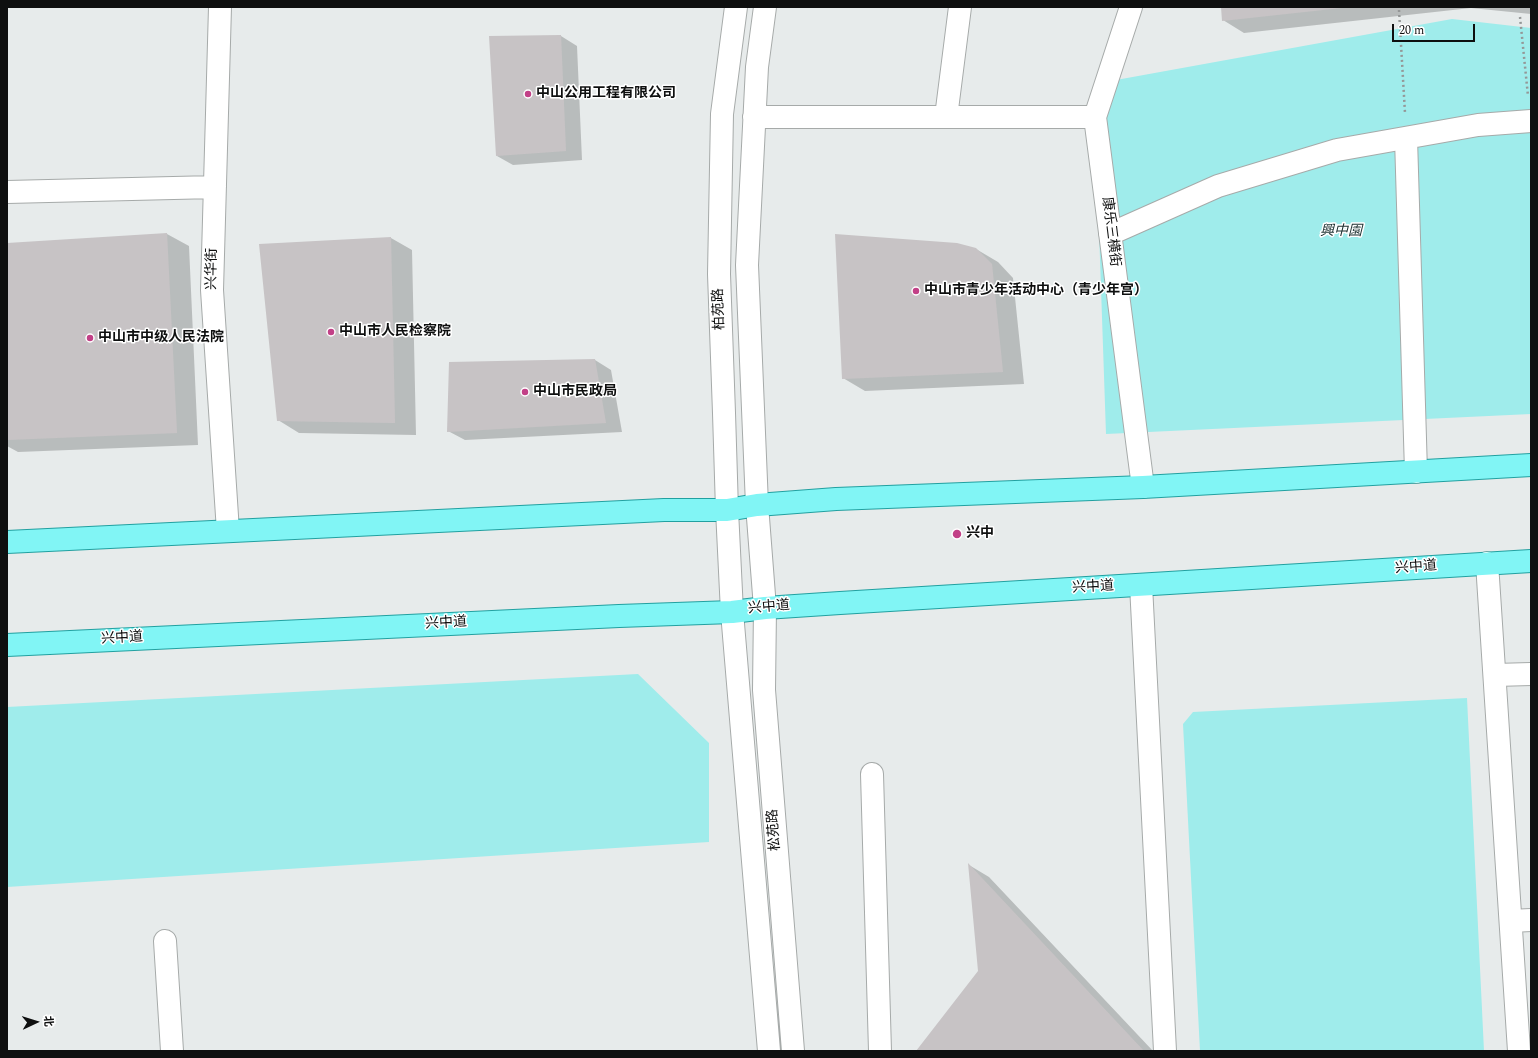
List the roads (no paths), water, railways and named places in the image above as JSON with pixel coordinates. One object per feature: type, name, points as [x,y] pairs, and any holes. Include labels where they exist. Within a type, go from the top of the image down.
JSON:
[{"type":"main road","points":[[7,542],[656,510],[727,510],[758,505],[861,498],[1143,486],[1531,465]]},
{"type":"main road","name":"兴中道","points":[[7,645],[732,612],[765,608],[1531,561]]},
{"type":"street","name":"兴华街","points":[[220,7],[212,290],[228,531]]},
{"type":"street","name":"柏苑路","points":[[732,612],[719,274],[722,114],[736,7]]},
{"type":"street","name":"柏苑路","points":[[765,7],[757,66],[747,265],[758,505],[765,608]]},
{"type":"street","points":[[946,117],[960,7]]},
{"type":"street","name":"康乐三横街","points":[[1131,7],[1095,117],[1143,486]]},
{"type":"street","points":[[754,117],[1095,117]]},
{"type":"street","points":[[1110,234],[1218,186],[1337,150],[1478,125],[1531,121]]},
{"type":"street","points":[[1406,138],[1416,472]]},
{"type":"street","points":[[7,192],[215,187]]},
{"type":"street","points":[[1487,563],[1495,674],[1521,920],[1520,1051]]},
{"type":"street","points":[[1142,586],[1165,1051]]},
{"type":"street","name":"松苑路","points":[[765,608],[764,690],[793,1051]]},
{"type":"street","name":"松苑路","points":[[732,612],[769,1051]]},
{"type":"street","points":[[1495,674],[1531,674]]},
{"type":"street","points":[[872,774],[880,1051]]},
{"type":"street","points":[[165,941],[172,1051]]},
{"type":"place","name":"中山公用工程有限公司","points":[[528,94]]},
{"type":"place","name":"中山市青少年活动中心（青少年宫）","points":[[916,291]]},
{"type":"place","name":"中山市人民检察院","points":[[331,332]]},
{"type":"place","name":"中山市中级人民法院","points":[[90,338]]},
{"type":"place","name":"中山市民政局","points":[[525,392]]},
{"type":"place","name":"兴中","points":[[957,534]]},
{"type":"park label","name":"興中園","points":[[1341,232]]}]
